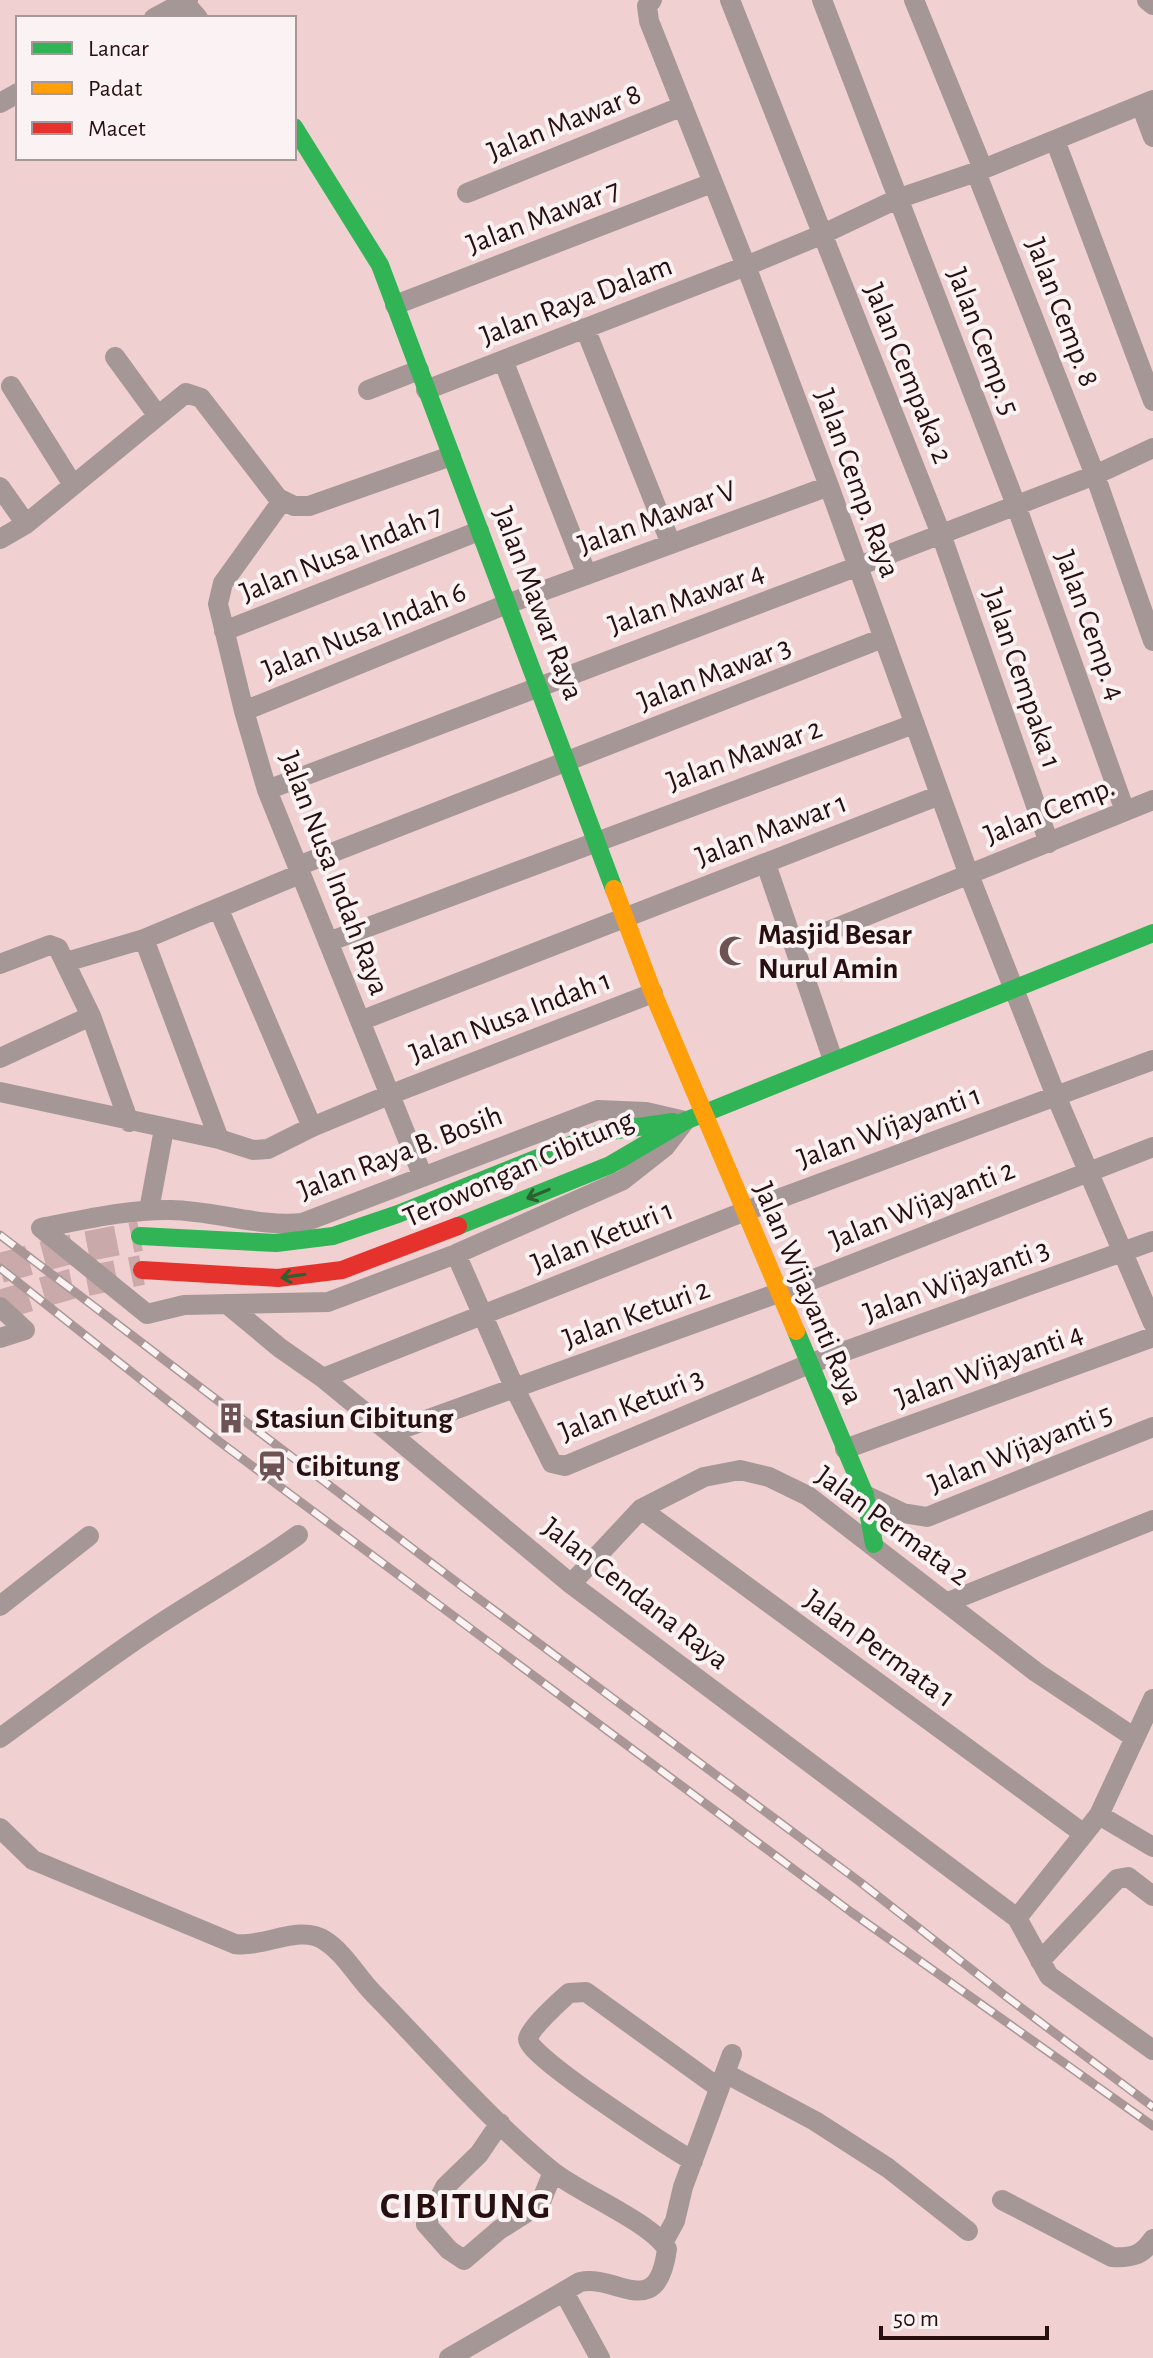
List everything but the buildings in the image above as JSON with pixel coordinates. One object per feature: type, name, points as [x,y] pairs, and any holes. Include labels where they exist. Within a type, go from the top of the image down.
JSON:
[{"type":"main road","name":"Jalan Mawar Raya","points":[[296,130],[380,265],[653,993],[694,1117]]},
{"type":"main road","name":"Jalan Raya B. Bosih","points":[[694,1117],[1153,933]]},
{"type":"main road","name":"Jalan Wijayanti Raya","points":[[694,1117],[743,1212],[865,1495],[874,1544]]},
{"type":"main road","name":"Terowongan Cibitung","points":[[140,1236],[276,1243],[333,1236],[398,1214],[603,1132],[694,1117]]},
{"type":"main road","name":"Terowongan Cibitung","points":[[142,1270],[278,1278],[342,1270],[410,1246],[610,1165],[694,1117]]},
{"type":"street","name":"Jalan Cemp. Raya","points":[[652,0],[647,6],[649,21],[829,486],[969,875],[1056,1096],[1153,1323]]},
{"type":"street","name":"Jalan Cempaka 2","points":[[730,0],[941,534]]},
{"type":"street","name":"Jalan Cemp. 5","points":[[822,0],[1016,505]]},
{"type":"street","name":"Jalan Cemp. 8","points":[[914,0],[1095,475],[1153,641]]},
{"type":"street","points":[[1147,0],[1153,5]]},
{"type":"street","points":[[161,16],[190,7]]},
{"type":"street","name":"Jalan Raya Dalam","points":[[368,390],[503,360],[746,266],[897,199],[980,170],[1147,102]]},
{"type":"street","points":[[1147,102],[1153,137]]},
{"type":"street","name":"Jalan Mawar 8","points":[[467,193],[683,106]]},
{"type":"street","points":[[1055,140],[1153,401]]},
{"type":"street","name":"Jalan Mawar 7","points":[[395,305],[712,183]]},
{"type":"street","points":[[585,328],[671,544]]},
{"type":"street","points":[[115,357],[158,416]]},
{"type":"street","points":[[503,360],[587,575]]},
{"type":"street","points":[[11,386],[73,485]]},
{"type":"street","points":[[0,539],[26,524],[186,393],[201,398],[288,504],[309,506],[451,456]]},
{"type":"street","name":"Jalan Mawar 4","points":[[267,790],[1095,475],[1153,448]]},
{"type":"street","name":"Jalan Mawar V","points":[[507,604],[829,486]]},
{"type":"street","points":[[0,487],[26,524]]},
{"type":"street","name":"Jalan Nusa Indah Raya","points":[[288,504],[223,583],[218,604],[267,790],[423,1177]]},
{"type":"street","name":"Jalan Cemp. 4","points":[[1016,505],[1125,811]]},
{"type":"street","name":"Jalan Nusa Indah 7","points":[[224,631],[479,531]]},
{"type":"street","name":"Jalan Cempaka 1","points":[[941,534],[1049,843]]},
{"type":"street","name":"Jalan Nusa Indah 6","points":[[244,711],[507,604]]},
{"type":"street","name":"Jalan Mawar 3","points":[[0,964],[50,945],[61,954],[144,939],[219,910],[299,870],[883,638]]},
{"type":"street","name":"Jalan Mawar 2","points":[[328,942],[914,724]]},
{"type":"street","name":"Jalan Mawar 1","points":[[360,1021],[940,795]]},
{"type":"street","name":"Jalan Cemp.","points":[[794,945],[1153,800]]},
{"type":"street","points":[[766,864],[833,1060]]},
{"type":"street","points":[[219,910],[312,1127]]},
{"type":"street","points":[[144,939],[219,1139]]},
{"type":"street","points":[[61,954],[91,1016],[129,1122]]},
{"type":"street","name":"Jalan Nusa Indah 1","points":[[0,1092],[219,1139],[253,1150],[268,1149],[389,1095],[653,993]]},
{"type":"street","points":[[0,1058],[91,1016]]},
{"type":"street","name":"Jalan Wijayanti 1","points":[[743,1212],[1153,1060]]},
{"type":"street","name":"Jalan Raya B. Bosih","points":[[598,1110],[694,1117],[665,1147],[623,1180],[456,1254],[328,1302],[184,1305],[147,1314],[41,1228],[149,1210],[189,1211],[278,1225],[302,1223],[598,1110]]},
{"type":"street","points":[[149,1210],[164,1129]]},
{"type":"street","name":"Jalan Wijayanti 2","points":[[778,1293],[1153,1147]]},
{"type":"street","name":"Jalan Keturi 1","points":[[323,1378],[743,1212]]},
{"type":"street","name":"Jalan Wijayanti 3","points":[[809,1364],[1153,1241]]},
{"type":"street","points":[[456,1254],[515,1389]]},
{"type":"street","name":"Jalan Keturi 2","points":[[390,1433],[778,1293]]},
{"type":"street","name":"Jalan Cendana Raya","points":[[227,1304],[280,1348],[323,1378],[571,1584],[1017,1918]]},
{"type":"street","points":[[0,1307],[25,1330],[0,1338]]},
{"type":"street","name":"Jalan Wijayanti 4","points":[[845,1449],[1153,1337]]},
{"type":"street","name":"Jalan Keturi 3","points":[[515,1389],[552,1463],[565,1466],[809,1364]]},
{"type":"street","name":"Jalan Wijayanti 5","points":[[865,1495],[903,1513],[927,1517],[1153,1427]]},
{"type":"street","name":"Jalan Permata 2","points":[[571,1584],[641,1509],[704,1477],[740,1470],[769,1477],[808,1496],[874,1544],[1036,1672],[1143,1731]]},
{"type":"street","name":"Jalan Permata 1","points":[[641,1509],[1084,1834]]},
{"type":"street","points":[[948,1602],[1153,1520]]},
{"type":"street","points":[[0,1738],[149,1631],[256,1566],[298,1535]]},
{"type":"street","points":[[0,1606],[89,1536]]},
{"type":"street","points":[[1153,1699],[1143,1731],[1099,1815],[1017,1918],[1049,1976],[1153,2050]]},
{"type":"street","points":[[1099,1815],[1153,1847]]},
{"type":"street","points":[[0,1828],[33,1860],[235,1944],[257,1944],[307,1933],[323,1939],[335,1948],[370,1990],[500,2123],[553,2172],[651,2232],[667,2249],[665,2266],[659,2279],[644,2290],[625,2291],[593,2279],[580,2282],[449,2358]]},
{"type":"street","points":[[1040,1961],[1117,1879],[1128,1877],[1153,1896]]},
{"type":"street","points":[[693,2161],[594,2095],[529,2044],[532,2030],[569,1993],[577,1990],[586,1992],[815,2121],[876,2160],[968,2231]]},
{"type":"street","points":[[663,2243],[675,2221],[683,2187],[725,2072]]},
{"type":"street","points":[[500,2123],[479,2154],[445,2187],[426,2224],[449,2250],[464,2260],[499,2230],[540,2204],[553,2172]]},
{"type":"street","points":[[1002,2200],[1112,2257],[1132,2258],[1153,2239]]},
{"type":"street","points":[[564,2292],[600,2358]]},
{"type":"tunnel","points":[[0,1268],[63,1251],[140,1236]]},
{"type":"tunnel","points":[[0,1305],[71,1284],[142,1270]]},
{"type":"railway","points":[[0,1235],[467,1590],[860,1882],[1153,2107]]},
{"type":"railway","points":[[0,1268],[220,1442],[851,1912],[1153,2126]]},
{"type":"traffic: fast","points":[[296,130],[380,265],[614,889]]},
{"type":"traffic: fast","points":[[458,1226],[610,1165],[685,1121],[1153,933]]},
{"type":"traffic: fast","points":[[140,1236],[276,1243],[333,1236],[398,1214],[603,1132],[673,1122]]},
{"type":"traffic: fast","points":[[796,1331],[865,1495],[874,1544]]},
{"type":"traffic: slow","points":[[614,889],[653,993],[796,1331]]},
{"type":"traffic: jam","points":[[142,1270],[278,1278],[342,1270],[458,1226]]},
{"type":"place","name":"Masjid Besar Nurul Amin","points":[[734,951]]},
{"type":"place","name":"Stasiun Cibitung","points":[[231,1418]]},
{"type":"place","name":"Cibitung","points":[[272,1466]]},
{"type":"district","name":"CIBITUNG","points":[[466,2205]]}]
